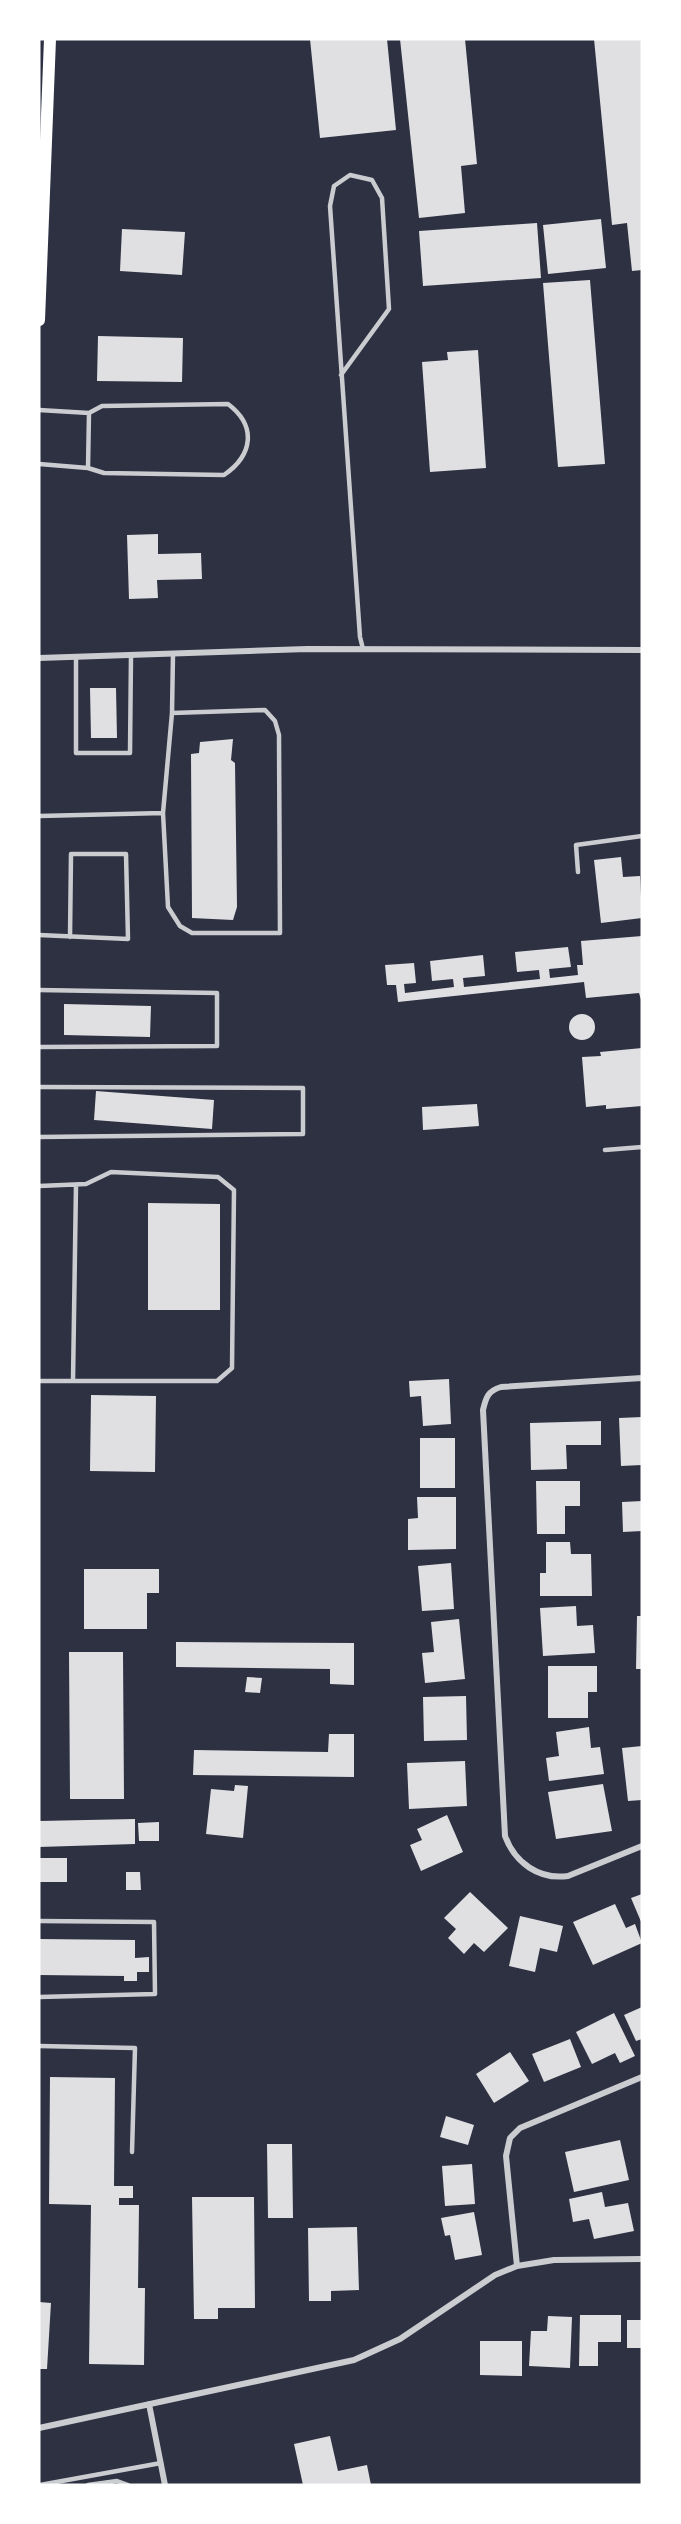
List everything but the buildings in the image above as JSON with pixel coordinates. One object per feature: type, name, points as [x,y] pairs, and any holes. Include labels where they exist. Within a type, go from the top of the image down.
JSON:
[{"type":"main road","points":[[39,320],[50,39]]},
{"type":"street","points":[[39,658],[363,649],[642,650]]},
{"type":"street","points":[[642,1378],[501,1387],[492,1390],[486,1397],[483,1410],[505,1836],[509,1848],[520,1862],[540,1874],[559,1877],[568,1876],[642,1846]]},
{"type":"street","points":[[517,2265],[506,2156],[510,2138],[520,2128],[642,2077]]},
{"type":"street","points":[[39,2428],[354,2360],[400,2339],[495,2274],[517,2265],[554,2260],[642,2259]]},
{"type":"street","points":[[149,2404],[165,2485]]},
{"type":"lane","points":[[341,375],[389,309],[382,198],[372,180],[350,175],[334,186],[330,206],[341,375],[363,649]]},
{"type":"lane","points":[[39,410],[89,412],[102,406],[228,404],[241,414],[248,438],[245,453],[237,466],[224,475],[104,474],[88,468],[39,464]]},
{"type":"lane","points":[[88,468],[89,412]]},
{"type":"lane","points":[[172,712],[265,710],[274,721],[279,735],[280,933],[192,933],[180,926],[168,907],[163,813],[172,712],[173,654]]},
{"type":"lane","points":[[76,657],[76,753],[130,753],[130,655]]},
{"type":"lane","points":[[39,816],[163,813]]},
{"type":"lane","points":[[578,872],[576,845],[642,836]]},
{"type":"lane","points":[[39,935],[69,937],[128,939],[126,855],[71,854],[69,937]]},
{"type":"lane","points":[[39,990],[217,993],[217,1046],[39,1047]]},
{"type":"lane","points":[[39,1087],[303,1088],[303,1134],[39,1137]]},
{"type":"lane","points":[[606,1150],[642,1147]]},
{"type":"lane","points":[[39,1186],[86,1184],[111,1172],[218,1177],[234,1190],[232,1368],[217,1381],[39,1382]]},
{"type":"lane","points":[[73,1381],[76,1185]]},
{"type":"lane","points":[[39,1921],[154,1922],[154,1994],[39,1997]]},
{"type":"lane","points":[[39,2046],[135,2048],[132,2152]]},
{"type":"lane","points":[[40,2485],[161,2463]]},
{"type":"lane","points":[[88,2485],[117,2481],[128,2485]]}]
